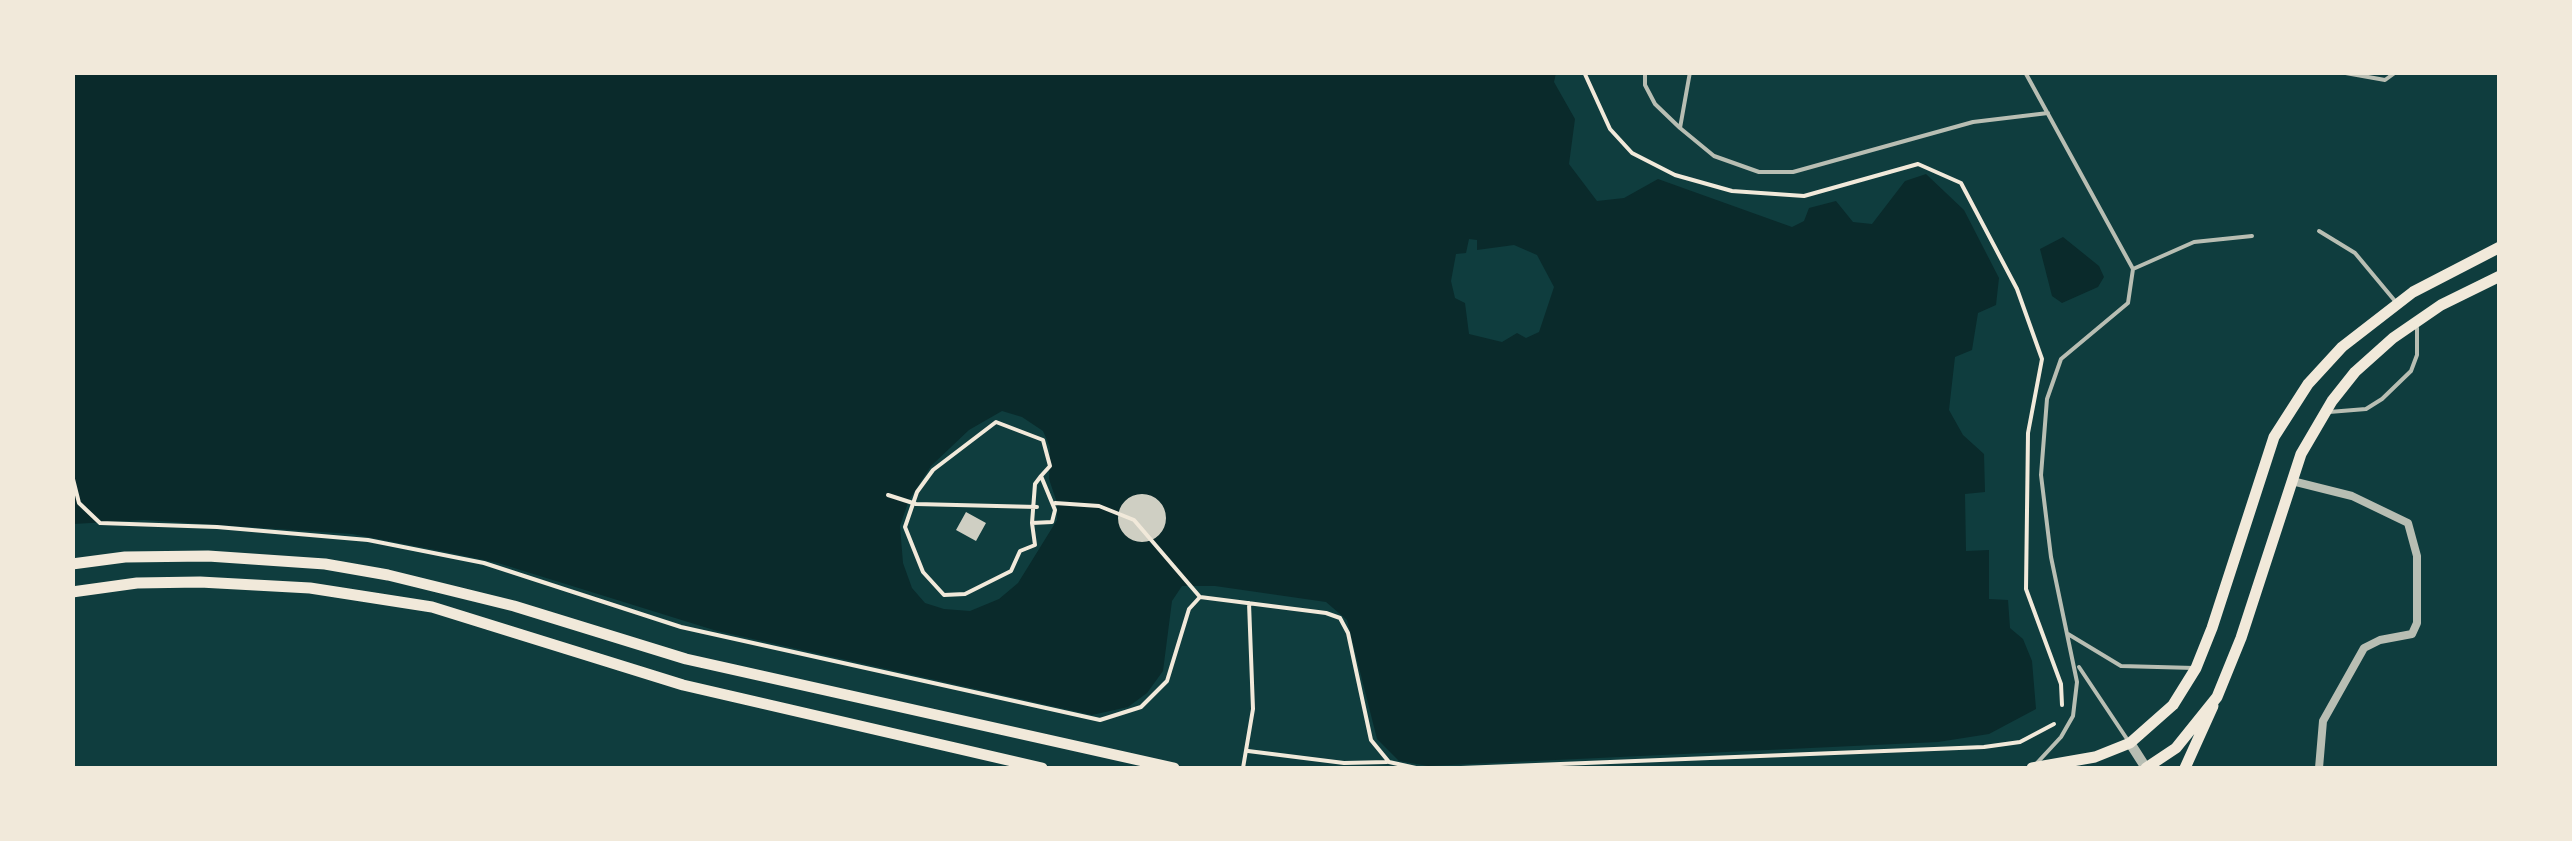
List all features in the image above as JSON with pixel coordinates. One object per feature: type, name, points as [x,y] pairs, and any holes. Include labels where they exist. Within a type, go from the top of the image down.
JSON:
[{"type":"main road","points":[[2032,768],[2096,757],[2130,743],[2173,705],[2196,668],[2274,437],[2323,365],[2397,303],[2444,274],[2499,249]]},
{"type":"main road","points":[[2184,768],[2241,638],[2292,481],[2325,412],[2354,372],[2418,322],[2500,276]]},
{"type":"main road","points":[[72,564],[125,557],[226,557],[326,564],[388,575],[514,606],[686,659],[1174,768]]},
{"type":"main road","points":[[72,592],[200,582],[310,588],[432,607],[683,685],[1042,768]]},
{"type":"main road","points":[[2146,768],[2176,748],[2216,697]]},
{"type":"street","points":[[2292,481],[2352,496],[2408,523],[2417,556],[2417,623],[2412,634],[2380,640],[2364,648],[2323,721],[2318,768]]},
{"type":"street","points":[[2130,743],[2146,768]]},
{"type":"lane","points":[[1646,72],[1646,85],[1656,104],[1680,128],[1714,156],[1759,172],[1793,172],[1972,122],[2048,113]]},
{"type":"lane","points":[[1680,128],[1690,72]]},
{"type":"lane","points":[[2025,72],[2133,269],[2128,303],[2061,359],[2047,399],[2042,475],[2051,557],[2076,663],[2130,743]]},
{"type":"lane","points":[[2340,72],[2386,80],[2396,72]]},
{"type":"lane","points":[[2319,230],[2355,253],[2397,303]]},
{"type":"lane","points":[[2133,269],[2194,242],[2252,236]]},
{"type":"lane","points":[[2325,412],[2366,410],[2397,385],[2411,371],[2417,355],[2418,322]]},
{"type":"lane","points":[[2068,634],[2121,666],[2196,668]]},
{"type":"lane","points":[[2032,768],[2061,737],[2073,716],[2076,663]]},
{"type":"path","points":[[1461,768],[1984,747],[2020,742],[2062,720],[2061,684],[2026,589],[2028,433],[2042,359],[2017,289],[1960,183],[1918,164],[1804,196],[1732,191],[1675,175],[1632,153],[1610,129],[1584,72]]},
{"type":"path","points":[[996,422],[1043,440],[1050,466],[1041,476],[1035,484],[1034,545],[1020,550],[1011,571],[964,594],[944,595],[912,554],[905,527],[912,503],[933,470],[996,422]]},
{"type":"path","points":[[72,475],[79,503],[100,523],[217,527],[388,544],[484,563],[681,628],[1100,720],[1141,708],[1166,681],[1190,609],[1200,597]]},
{"type":"path","points":[[1032,523],[1052,522],[1056,503],[1041,476]]},
{"type":"path","points":[[888,495],[912,503],[1036,507]]},
{"type":"path","points":[[1056,503],[1120,511],[1152,539],[1200,597],[1340,618],[1348,633],[1371,740],[1389,762]]},
{"type":"path","points":[[1243,768],[1254,679],[1249,603]]},
{"type":"path","points":[[1248,751],[1344,763],[1389,762],[1416,768]]},
{"type":"water","points":[[73,73],[1556,73],[1554,82],[1575,119],[1569,164],[1597,201],[1624,198],[1658,179],[1792,227],[1804,221],[1809,208],[1836,201],[1853,222],[1872,224],[1905,181],[1926,174],[1964,210],[1999,278],[1996,305],[1978,313],[1972,350],[1955,357],[1949,410],[1963,435],[1984,454],[1985,492],[1965,494],[1966,551],[1989,550],[1989,599],[2008,600],[2010,628],[2023,639],[2032,661],[2036,709],[1989,734],[1938,742],[1428,766],[1399,761],[1377,739],[1347,620],[1326,602],[1215,586],[1182,586],[1172,601],[1163,671],[1147,693],[1128,707],[1092,715],[717,631],[498,563],[352,534],[144,520],[73,524]],"holes":[[[1469,239],[1477,240],[1477,250],[1514,245],[1537,255],[1554,287],[1539,332],[1526,338],[1517,333],[1502,342],[1469,334],[1465,303],[1455,298],[1451,281],[1456,254],[1466,253]],[[1002,411],[1022,417],[1043,431],[1050,447],[1049,479],[1057,503],[1057,520],[1018,583],[999,599],[970,611],[925,603],[912,588],[903,563],[900,526],[909,500],[931,466],[969,430]]]},
{"type":"water","points":[[2063,237],[2099,266],[2104,277],[2098,287],[2062,303],[2052,296],[2040,249]]},
{"type":"building","points":[[1142,494],[1159,501],[1166,518],[1159,535],[1142,542],[1125,535],[1118,518],[1125,501]]},
{"type":"building","points":[[966,512],[986,523],[976,541],[956,530]]}]
